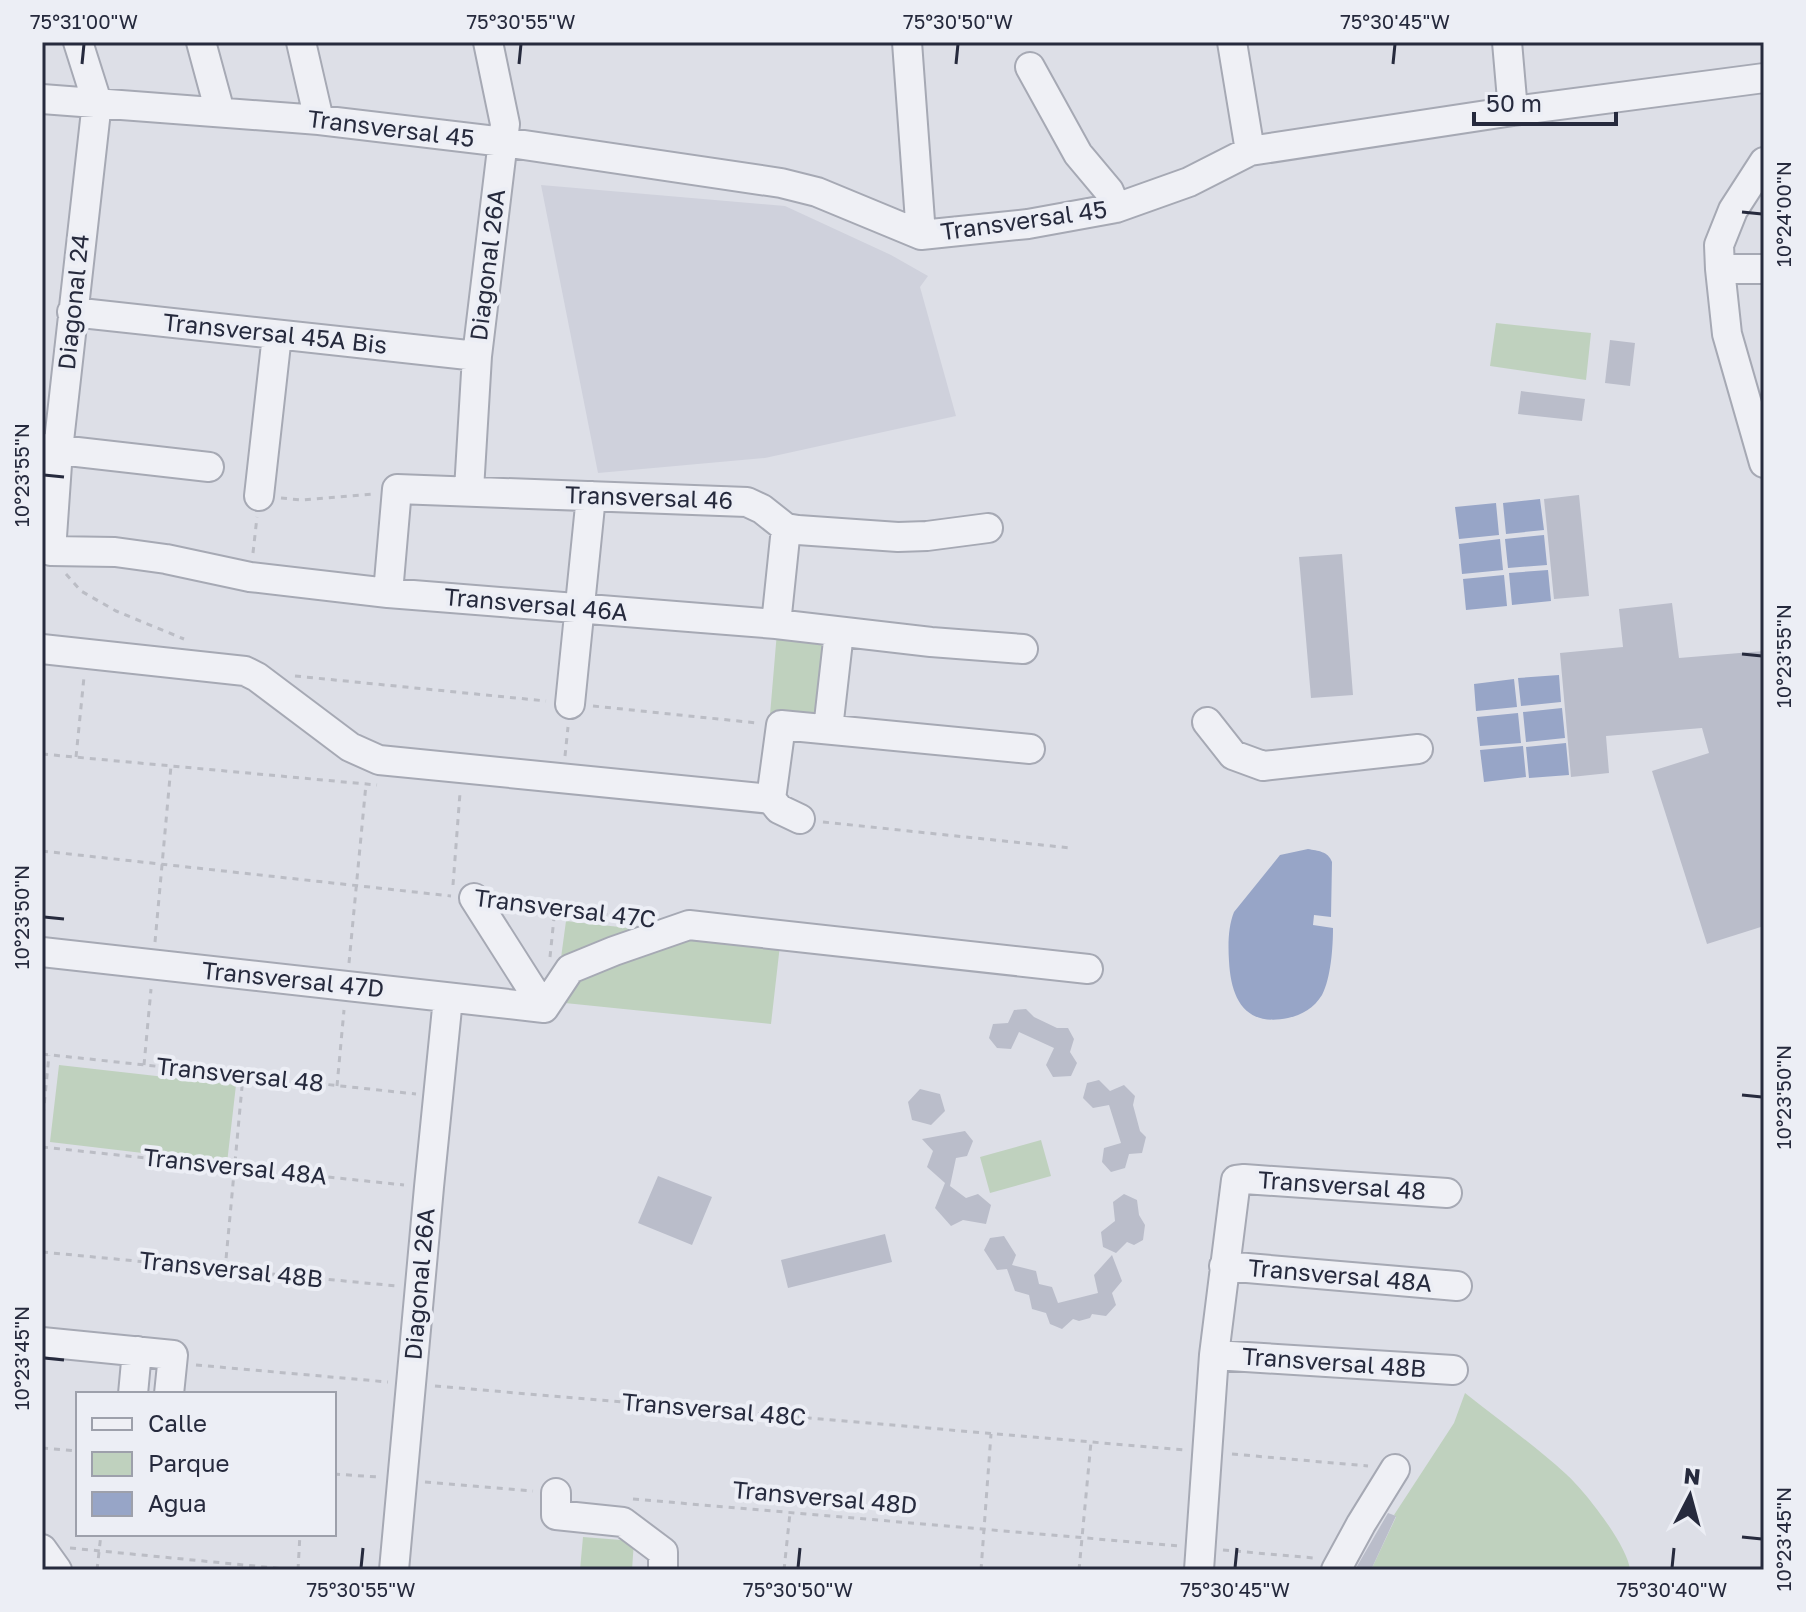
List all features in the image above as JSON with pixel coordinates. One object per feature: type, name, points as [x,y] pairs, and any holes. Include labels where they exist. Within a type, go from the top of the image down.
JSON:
[{"type":"street","points":[[78,42],[97,102]]},
{"type":"street","points":[[201,42],[220,112]]},
{"type":"street","points":[[301,42],[319,120]]},
{"type":"street","name":"Diagonal 26A","points":[[469,490],[477,356],[505,124],[488,42]]},
{"type":"street","points":[[907,42],[921,235]]},
{"type":"street","points":[[1232,42],[1250,151]]},
{"type":"street","points":[[1507,42],[1513,111]]},
{"type":"street","points":[[1030,67],[1078,154],[1109,191],[1116,208]]},
{"type":"street","name":"Transversal 45","points":[[42,99],[319,120],[504,142],[781,183],[817,192],[921,235],[1028,224],[1116,208],[1189,182],[1250,151],[1513,111],[1764,78]]},
{"type":"street","name":"Diagonal 24","points":[[51,551],[47,521],[50,449],[72,312],[97,102]]},
{"type":"street","points":[[1764,162],[1733,210],[1719,245],[1727,334],[1759,430],[1764,463]]},
{"type":"street","points":[[1720,269],[1764,269]]},
{"type":"street","name":"Transversal 45A Bis","points":[[72,312],[477,356]]},
{"type":"street","points":[[259,496],[277,335]]},
{"type":"street","points":[[50,449],[209,467]]},
{"type":"street","points":[[388,593],[397,489]]},
{"type":"street","name":"Transversal 46","points":[[397,489],[747,502],[762,509],[786,528]]},
{"type":"street","points":[[570,704],[591,496]]},
{"type":"street","points":[[776,624],[786,528],[898,537],[988,528]]},
{"type":"street","name":"Transversal 46A","points":[[51,551],[115,552],[166,559],[250,577],[388,593],[776,624],[1023,649]]},
{"type":"street","points":[[828,729],[839,632]]},
{"type":"street","points":[[42,649],[245,671],[350,747],[379,760],[771,799],[779,809],[800,819]]},
{"type":"street","points":[[1207,722],[1233,755],[1263,766],[1418,749]]},
{"type":"street","points":[[771,799],[781,725],[1030,749]]},
{"type":"street","points":[[463,897],[544,1008]]},
{"type":"street","name":"Transversal 47C","points":[[544,1008],[570,969],[689,925],[1088,969]]},
{"type":"street","name":"Transversal 47D","points":[[42,952],[544,1008]]},
{"type":"street","name":"Diagonal 26A","points":[[394,1570],[448,998]]},
{"type":"street","name":"Transversal 48","points":[[1224,1266],[1236,1180],[1447,1193]]},
{"type":"street","points":[[1199,1559],[1224,1266]]},
{"type":"street","name":"Transversal 48A","points":[[1224,1266],[1457,1286]]},
{"type":"street","points":[[42,1342],[173,1355],[169,1392]]},
{"type":"street","points":[[133,1392],[137,1351]]},
{"type":"street","name":"Transversal 48B","points":[[1214,1355],[1453,1370]]},
{"type":"street","points":[[1325,1564],[1361,1524],[1395,1469]]},
{"type":"street","points":[[556,1493],[556,1515],[623,1522],[663,1552],[663,1570]]},
{"type":"street","points":[[42,1549],[64,1559]]},
{"type":"path","points":[[250,577],[259,496],[302,500],[397,489]]},
{"type":"path","points":[[51,551],[81,591],[116,611],[186,640]]},
{"type":"path","points":[[76,758],[86,653]]},
{"type":"path","points":[[291,675],[781,725]]},
{"type":"path","points":[[563,777],[570,704]]},
{"type":"path","points":[[144,1065],[171,766]]},
{"type":"path","points":[[337,1086],[366,784]]},
{"type":"path","points":[[460,793],[463,897]]},
{"type":"path","name":"Transversal 47C","points":[[42,851],[644,919]]},
{"type":"path","name":"Transversal 48","points":[[42,1054],[437,1096]]},
{"type":"path","points":[[42,1127],[49,1055]]},
{"type":"path","points":[[225,1270],[243,1076]]},
{"type":"path","name":"Transversal 48A","points":[[42,1147],[429,1187]]},
{"type":"path","name":"Transversal 48B","points":[[42,1252],[419,1288]]},
{"type":"path","name":"Transversal 48C","points":[[172,1364],[1395,1469]]},
{"type":"path","points":[[981,1570],[991,1434]]},
{"type":"path","points":[[1079,1570],[1091,1442]]},
{"type":"path","points":[[42,1448],[76,1451]]},
{"type":"path","points":[[336,1474],[556,1493]]},
{"type":"path","name":"Transversal 48D","points":[[634,1500],[1082,1538],[1199,1559],[1325,1564]]},
{"type":"path","points":[[784,1570],[790,1513]]},
{"type":"path","points":[[97,1570],[101,1536]]},
{"type":"path","points":[[64,1559],[99,1551],[296,1570],[300,1536]]},
{"type":"shaded area","points":[[541,185],[785,206],[891,255],[928,276],[920,287],[956,416],[765,458],[598,473]]},
{"type":"green space","points":[[1496,323],[1591,333],[1586,380],[1490,366]]},
{"type":"green space","points":[[777,632],[823,635],[816,719],[770,715]]},
{"type":"green space","points":[[566,921],[780,945],[771,1024],[555,1002]]},
{"type":"green space","points":[[59,1065],[236,1085],[227,1163],[50,1142]]},
{"type":"green space","points":[[1041,1140],[1051,1176],[990,1193],[980,1157]]},
{"type":"green space","points":[[1465,1393],[1574,1482],[1614,1534],[1630,1570],[1371,1570],[1396,1517],[1394,1515],[1454,1423]]},
{"type":"green space","points":[[583,1537],[634,1541],[632,1570],[580,1570]]},
{"type":"water","points":[[1540,499],[1544,530],[1506,534],[1503,503]]},
{"type":"water","points":[[1496,503],[1499,535],[1459,539],[1455,507]]},
{"type":"water","points":[[1544,535],[1547,565],[1508,568],[1505,539]]},
{"type":"water","points":[[1500,539],[1503,570],[1462,574],[1459,544]]},
{"type":"water","points":[[1548,570],[1551,601],[1512,605],[1509,573]]},
{"type":"water","points":[[1504,575],[1507,606],[1466,610],[1463,579]]},
{"type":"water","points":[[1559,675],[1561,702],[1521,706],[1518,678]]},
{"type":"water","points":[[1514,679],[1517,707],[1476,711],[1474,684]]},
{"type":"water","points":[[1562,708],[1565,738],[1526,742],[1523,712]]},
{"type":"water","points":[[1518,713],[1521,743],[1480,746],[1477,717]]},
{"type":"water","points":[[1566,743],[1569,775],[1529,778],[1526,747]]},
{"type":"water","points":[[1523,746],[1526,777],[1484,782],[1480,750]]},
{"type":"water","points":[[1308,849],[1325,854],[1332,862],[1331,917],[1314,915],[1313,925],[1333,928],[1328,980],[1319,1000],[1303,1013],[1273,1020],[1261,1018],[1243,1007],[1233,987],[1229,949],[1232,918],[1280,855]]},
{"type":"building","points":[[1610,340],[1635,343],[1630,386],[1605,383]]},
{"type":"building","points":[[1521,391],[1585,399],[1582,421],[1518,414]]},
{"type":"building","points":[[1579,495],[1589,596],[1554,599],[1544,499]]},
{"type":"building","points":[[1342,554],[1353,695],[1311,698],[1299,557]]},
{"type":"building","points":[[1672,603],[1679,658],[1764,651],[1764,926],[1707,944],[1652,771],[1709,753],[1702,728],[1606,736],[1609,773],[1571,777],[1560,653],[1623,647],[1619,609]]},
{"type":"building","points":[[1026,1009],[1034,1017],[1057,1028],[1068,1028],[1074,1039],[1070,1052],[1077,1063],[1071,1076],[1053,1077],[1046,1065],[1054,1048],[1019,1032],[1011,1049],[997,1048],[989,1038],[993,1024],[1008,1023],[1014,1010]]},
{"type":"building","points":[[1099,1080],[1110,1091],[1124,1085],[1135,1096],[1133,1105],[1140,1131],[1146,1137],[1142,1153],[1129,1154],[1125,1168],[1111,1172],[1102,1162],[1104,1148],[1121,1143],[1109,1105],[1093,1108],[1083,1098],[1087,1083]]},
{"type":"building","points":[[920,1089],[940,1094],[945,1111],[931,1125],[912,1120],[908,1102]]},
{"type":"building","points":[[965,1131],[973,1141],[967,1156],[956,1158],[950,1186],[966,1198],[978,1194],[991,1205],[986,1224],[963,1220],[951,1226],[935,1208],[945,1183],[927,1167],[933,1151],[922,1139]]},
{"type":"building","points":[[658,1176],[712,1197],[692,1245],[638,1223]]},
{"type":"building","points":[[1124,1194],[1137,1200],[1139,1215],[1145,1225],[1143,1240],[1134,1245],[1127,1242],[1116,1253],[1103,1247],[1101,1232],[1115,1221],[1113,1202]]},
{"type":"building","points":[[885,1234],[892,1262],[788,1288],[781,1260]]},
{"type":"building","points":[[1004,1236],[1016,1255],[1012,1265],[1036,1271],[1039,1284],[1052,1287],[1058,1303],[1098,1293],[1094,1275],[1112,1255],[1122,1281],[1112,1293],[1116,1305],[1106,1316],[1092,1314],[1090,1318],[1079,1321],[1073,1319],[1062,1329],[1050,1324],[1046,1313],[1032,1309],[1029,1295],[1015,1291],[1007,1269],[997,1270],[984,1250],[990,1238]]},
{"type":"building","points":[[1388,1513],[1396,1516],[1371,1570],[1356,1568]]}]
